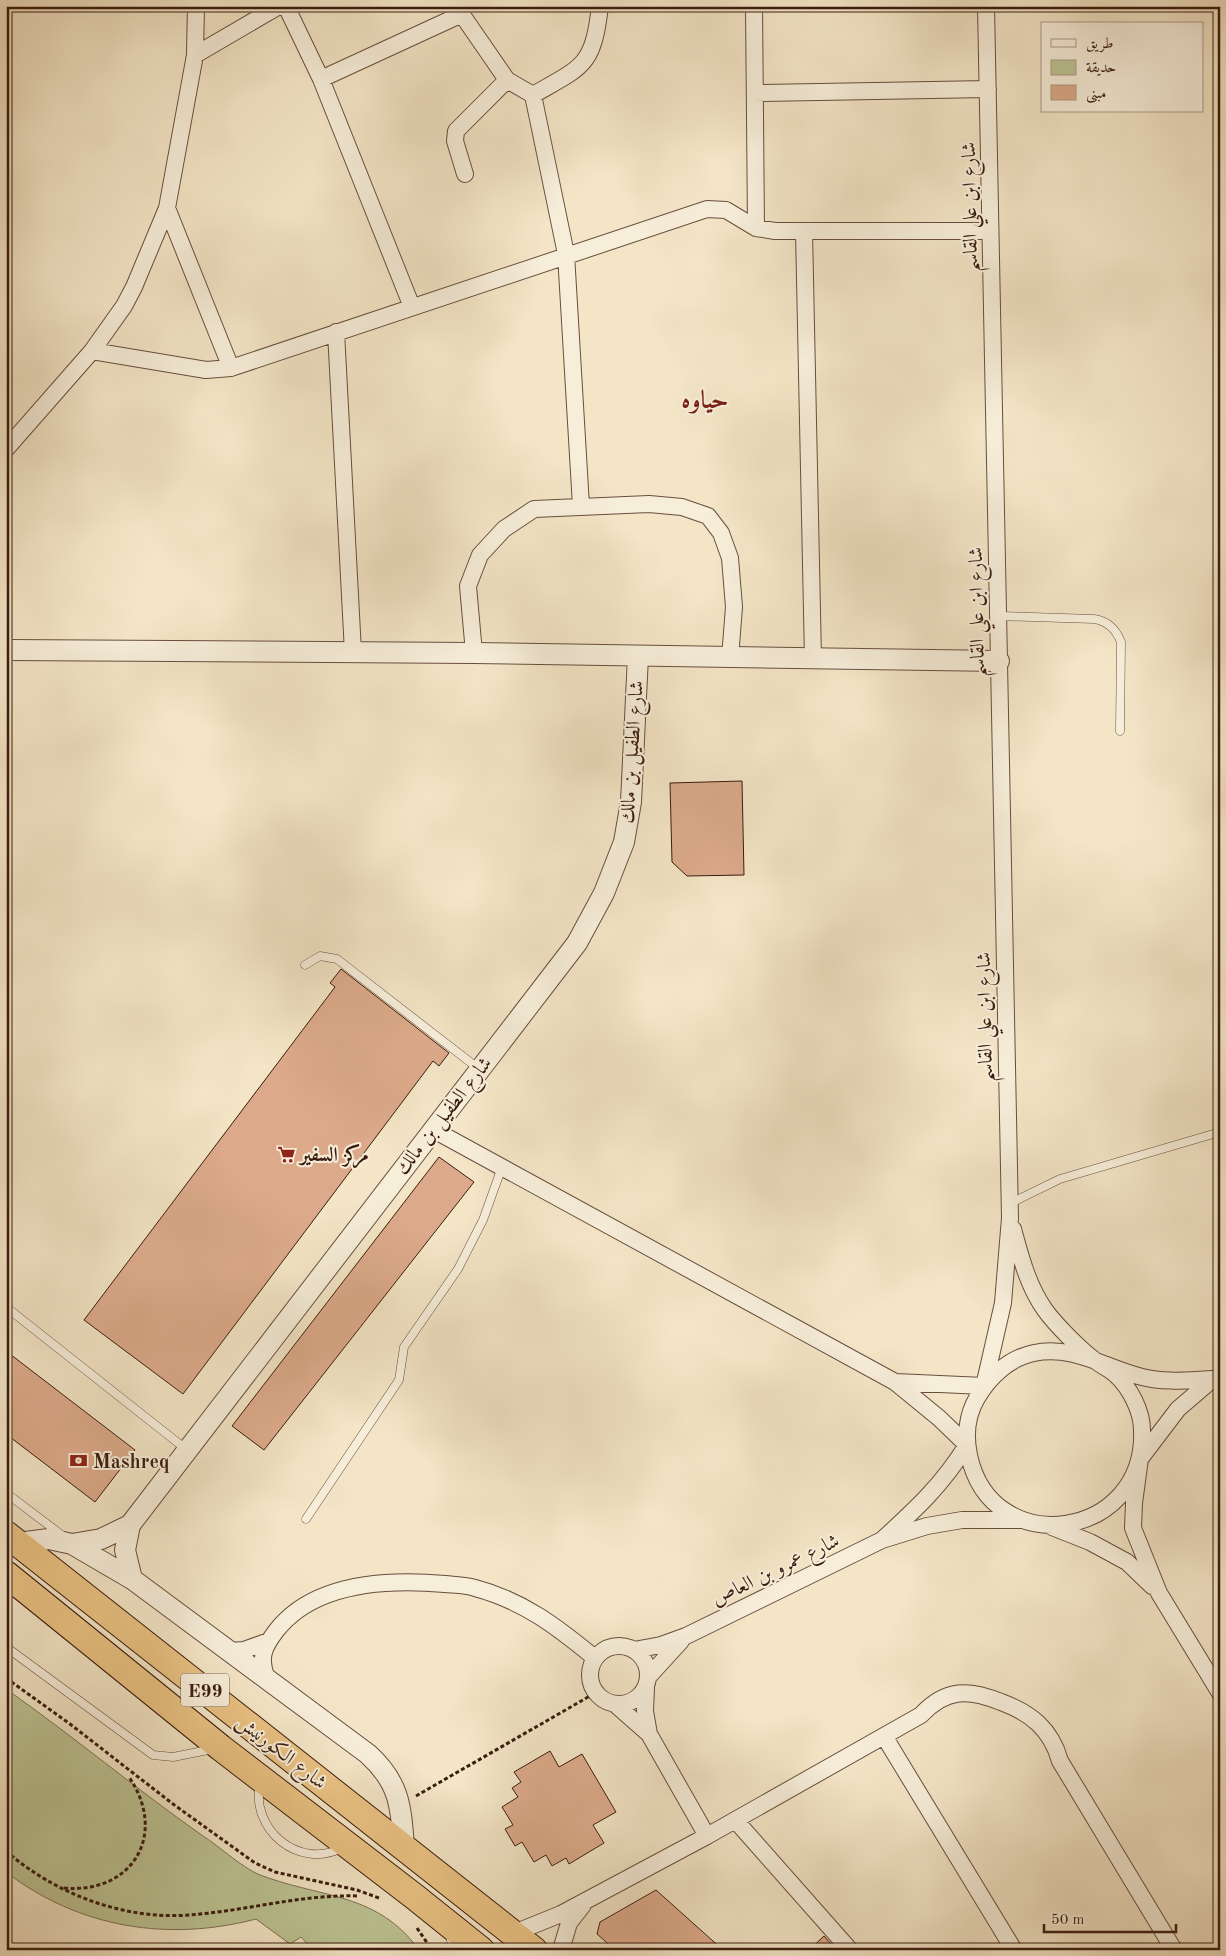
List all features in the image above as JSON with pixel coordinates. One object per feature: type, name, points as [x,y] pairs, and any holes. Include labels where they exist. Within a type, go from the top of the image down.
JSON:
[{"type":"highway","name":"شارع الكورنيش","points":[[12,1539],[534,1950]]},
{"type":"highway","name":"شارع الكورنيش","points":[[6,1574],[221,1748],[348,1845],[480,1950]]},
{"type":"street","points":[[6,449],[92,351],[124,306],[134,287],[167,208],[195,55],[196,6]]},
{"type":"street","points":[[195,55],[279,6]]},
{"type":"street","points":[[286,6],[321,79],[412,306]]},
{"type":"street","points":[[533,95],[575,71],[587,59],[594,44],[600,6]]},
{"type":"street","points":[[754,6],[756,228]]},
{"type":"street","name":"شارع ابن علي القاسم","points":[[984,1386],[1003,1303],[1010,1211],[986,6]]},
{"type":"street","points":[[321,79],[458,10],[507,80],[533,95],[566,254],[582,506]]},
{"type":"street","points":[[466,174],[455,142],[456,131],[507,80]]},
{"type":"street","points":[[755,93],[988,89]]},
{"type":"street","points":[[167,208],[231,368]]},
{"type":"street","points":[[92,351],[206,370],[231,368],[566,254],[706,209],[726,210],[756,228],[775,231],[990,231]]},
{"type":"street","points":[[804,231],[813,659]]},
{"type":"street","points":[[336,332],[353,652]]},
{"type":"street","points":[[474,653],[468,586],[480,555],[504,529],[534,509],[649,504],[682,507],[708,516],[720,533],[730,558],[734,608],[730,658]]},
{"type":"street","points":[[6,650],[474,653],[999,661]]},
{"type":"street","name":"شارع الطفيل بن مالك","points":[[130,1525],[432,1129],[577,944],[610,876],[624,842],[631,802],[638,656]]},
{"type":"street","points":[[432,1129],[895,1382],[939,1418],[967,1445]]},
{"type":"street","name":"شارع ابن علي القاسم","points":[[1010,1211],[1026,1272],[1036,1294],[1046,1312],[1091,1358]]},
{"type":"street","points":[[1159,1593],[1127,1562],[1090,1542],[1052,1526],[1022,1520],[1000,1508],[983,1490],[972,1468],[967,1445],[968,1424],[972,1410],[984,1386],[1006,1365],[1033,1353],[1063,1351],[1091,1358],[1141,1377],[1162,1381],[1216,1378]]},
{"type":"street","points":[[1091,1358],[1116,1375],[1134,1400],[1142,1429],[1134,1503],[1134,1528],[1159,1593],[1220,1693]]},
{"type":"street","points":[[1052,1526],[1081,1522],[1108,1508],[1129,1486],[1140,1459],[1178,1409],[1216,1378]]},
{"type":"street","points":[[895,1382],[984,1386]]},
{"type":"street","name":"شارع عمرو بن العاص","points":[[882,1540],[930,1497],[949,1473],[967,1445]]},
{"type":"street","name":"شارع عمرو بن العاص","points":[[634,1650],[661,1645],[686,1636],[882,1540],[927,1526],[962,1520],[1022,1520]]},
{"type":"street","points":[[72,1544],[101,1539],[130,1525]]},
{"type":"street","points":[[130,1525],[125,1550],[132,1578]]},
{"type":"street","points":[[12,1539],[49,1539],[72,1544],[132,1578],[379,1764],[392,1784],[401,1805],[404,1847]]},
{"type":"street","points":[[267,1679],[262,1665],[262,1654],[285,1620],[301,1607],[337,1592],[373,1584],[417,1582],[474,1587],[518,1604],[550,1621],[595,1658]]},
{"type":"street","name":"شارع عمرو بن العاص","points":[[647,1682],[686,1636]]},
{"type":"street","points":[[230,1651],[244,1650],[269,1641]]},
{"type":"street","points":[[649,1734],[645,1711],[647,1682],[642,1657],[627,1646],[609,1647],[595,1658],[590,1675],[595,1693],[604,1701],[616,1705],[649,1734],[707,1836]]},
{"type":"street","points":[[616,1705],[634,1701],[647,1682]]},
{"type":"street","points":[[514,1933],[549,1920],[736,1821],[921,1715],[938,1713],[961,1704],[984,1706],[1021,1721],[1060,1761],[1174,1950]]},
{"type":"street","points":[[884,1736],[1014,1950]]},
{"type":"street","points":[[736,1821],[850,1950]]},
{"type":"street","points":[[561,1950],[569,1923],[587,1899]]},
{"type":"lane","points":[[998,616],[1094,619],[1102,620],[1115,629],[1121,642],[1120,731]]},
{"type":"lane","points":[[305,965],[320,956],[337,959],[479,1069]]},
{"type":"lane","points":[[1010,1211],[1060,1179],[1220,1132]]},
{"type":"lane","points":[[306,1520],[399,1380],[404,1347],[458,1269],[483,1220],[502,1167]]},
{"type":"lane","points":[[6,1308],[187,1450]]},
{"type":"lane","points":[[6,1492],[72,1544]]},
{"type":"lane","points":[[6,1647],[153,1755],[173,1756],[221,1748]]},
{"type":"lane","points":[[261,1778],[258,1790],[261,1814],[266,1824],[281,1842],[302,1853],[314,1854],[332,1852],[348,1845]]},
{"type":"lane","points":[[448,1923],[454,1950]]},
{"type":"path","points":[[6,1678],[70,1724],[173,1804],[262,1866],[276,1872],[357,1890],[384,1900]]},
{"type":"path","points":[[401,1805],[595,1693]]},
{"type":"path","points":[[61,1887],[83,1888],[108,1882],[120,1875],[135,1862],[144,1844],[146,1823],[142,1802],[129,1777]]},
{"type":"path","points":[[6,1851],[31,1870],[84,1898],[117,1908],[163,1915],[189,1915],[322,1896],[359,1896]]},
{"type":"path","points":[[415,1926],[432,1950]]},
{"type":"green space","points":[[6,1689],[249,1869],[263,1876],[367,1907],[386,1917],[403,1931],[419,1950],[313,1950],[301,1937],[290,1944],[256,1919],[223,1926],[190,1929],[157,1929],[125,1925],[94,1918],[63,1906],[34,1891],[6,1872]]},
{"type":"building","points":[[742,781],[744,875],[687,876],[672,862],[670,783]]},
{"type":"building","name":"مركز السفير","points":[[341,969],[449,1053],[439,1066],[433,1061],[183,1394],[84,1320],[335,987],[330,983]]},
{"type":"building","points":[[439,1157],[474,1182],[264,1450],[232,1426]]},
{"type":"building","points":[[6,1351],[135,1450],[95,1502],[6,1434]]},
{"type":"building","points":[[550,1751],[559,1767],[582,1754],[616,1812],[593,1825],[604,1843],[569,1864],[566,1858],[552,1866],[546,1855],[534,1862],[522,1842],[515,1846],[505,1829],[513,1825],[502,1807],[518,1797],[512,1788],[521,1782],[514,1772]]},
{"type":"building","points":[[656,1890],[723,1950],[615,1950],[597,1934],[600,1922]]},
{"type":"building","points":[[824,1936],[836,1950],[809,1950]]},
{"type":"place","name":"مركز السفير","points":[[286,1154]]},
{"type":"place","name":"Mashreq","points":[[79,1461]]},
{"type":"district","name":"حياوه","points":[[705,399]]}]
